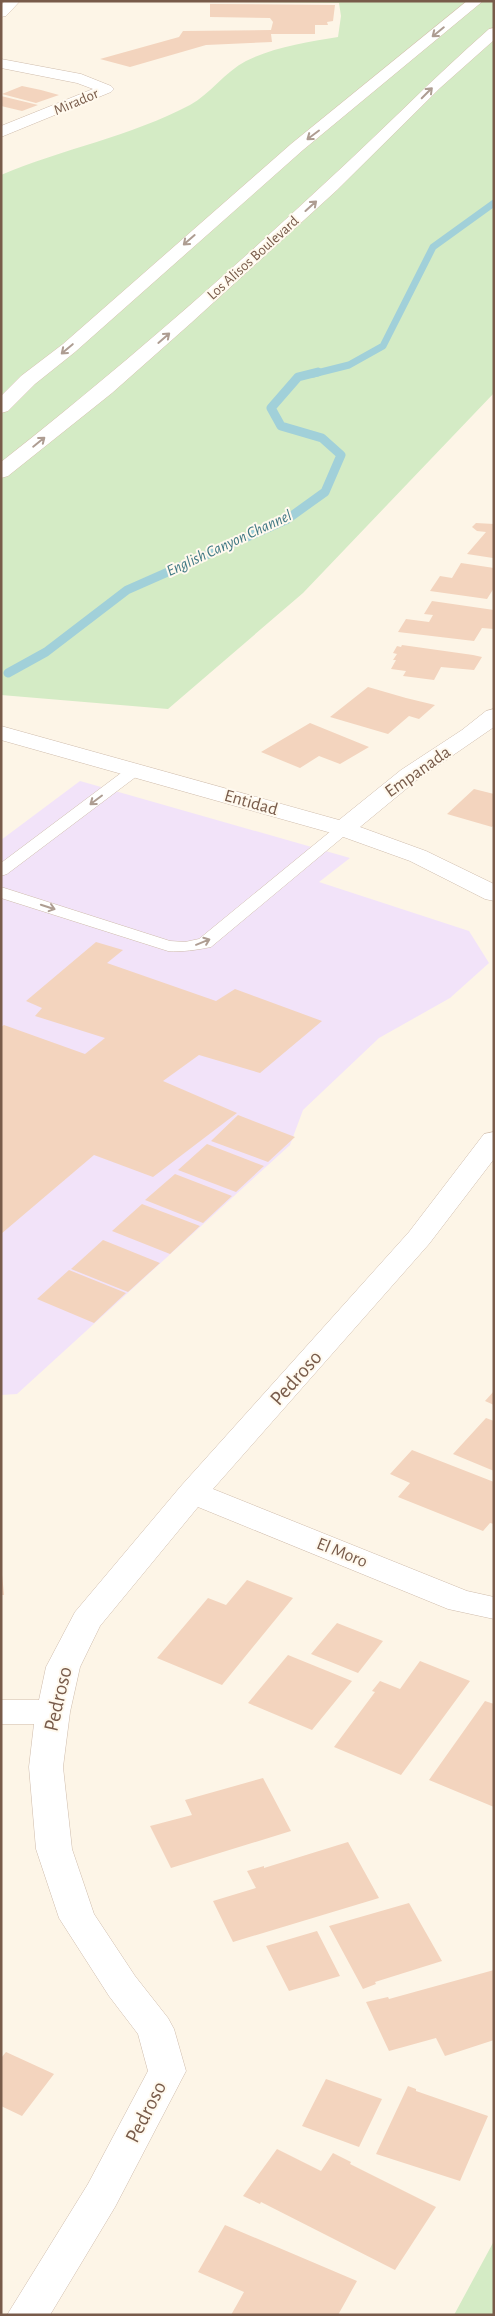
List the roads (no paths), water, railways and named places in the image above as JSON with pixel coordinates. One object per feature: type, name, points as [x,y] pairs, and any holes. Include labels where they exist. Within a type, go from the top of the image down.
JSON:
[{"type":"main road","points":[[1,13],[13,1]]},
{"type":"main road","points":[[1,408],[28,380],[76,341],[297,147],[476,1]]},
{"type":"main road","name":"Los Alisos Boulevard","points":[[1,472],[105,389],[185,319],[331,187],[436,84],[494,32]]},
{"type":"main road","name":"Mirador","points":[[1,63],[80,80],[106,89],[1,132]]},
{"type":"main road","name":"Empanada","points":[[343,830],[409,775],[470,735],[494,716]]},
{"type":"main road","name":"Entidad","points":[[1,733],[343,830],[418,856],[494,894]]},
{"type":"main road","points":[[470,735],[494,745]]},
{"type":"main road","name":"Pedroso","points":[[27,2315],[61,2266],[146,2114],[167,2071],[155,2029],[122,1986],[77,1918],[54,1848],[46,1768],[53,1712],[63,1667],[87,1620],[192,1493],[419,1238],[494,1140]]},
{"type":"main road","name":"El Moro","points":[[192,1493],[460,1601],[494,1608]]},
{"type":"main road","points":[[1,1712],[53,1712]]},
{"type":"lane","points":[[1,871],[135,770]]},
{"type":"lane","points":[[1,892],[168,946],[185,947],[205,943],[343,830]]},
{"type":"waterway","name":"English Canyon Channel","points":[[313,374],[349,365],[383,346],[433,247],[494,203]]},
{"type":"waterway","name":"English Canyon Channel","points":[[8,673],[46,652],[127,590],[286,520],[325,492],[341,455],[322,438],[281,426],[271,408],[298,377],[318,372]]}]
